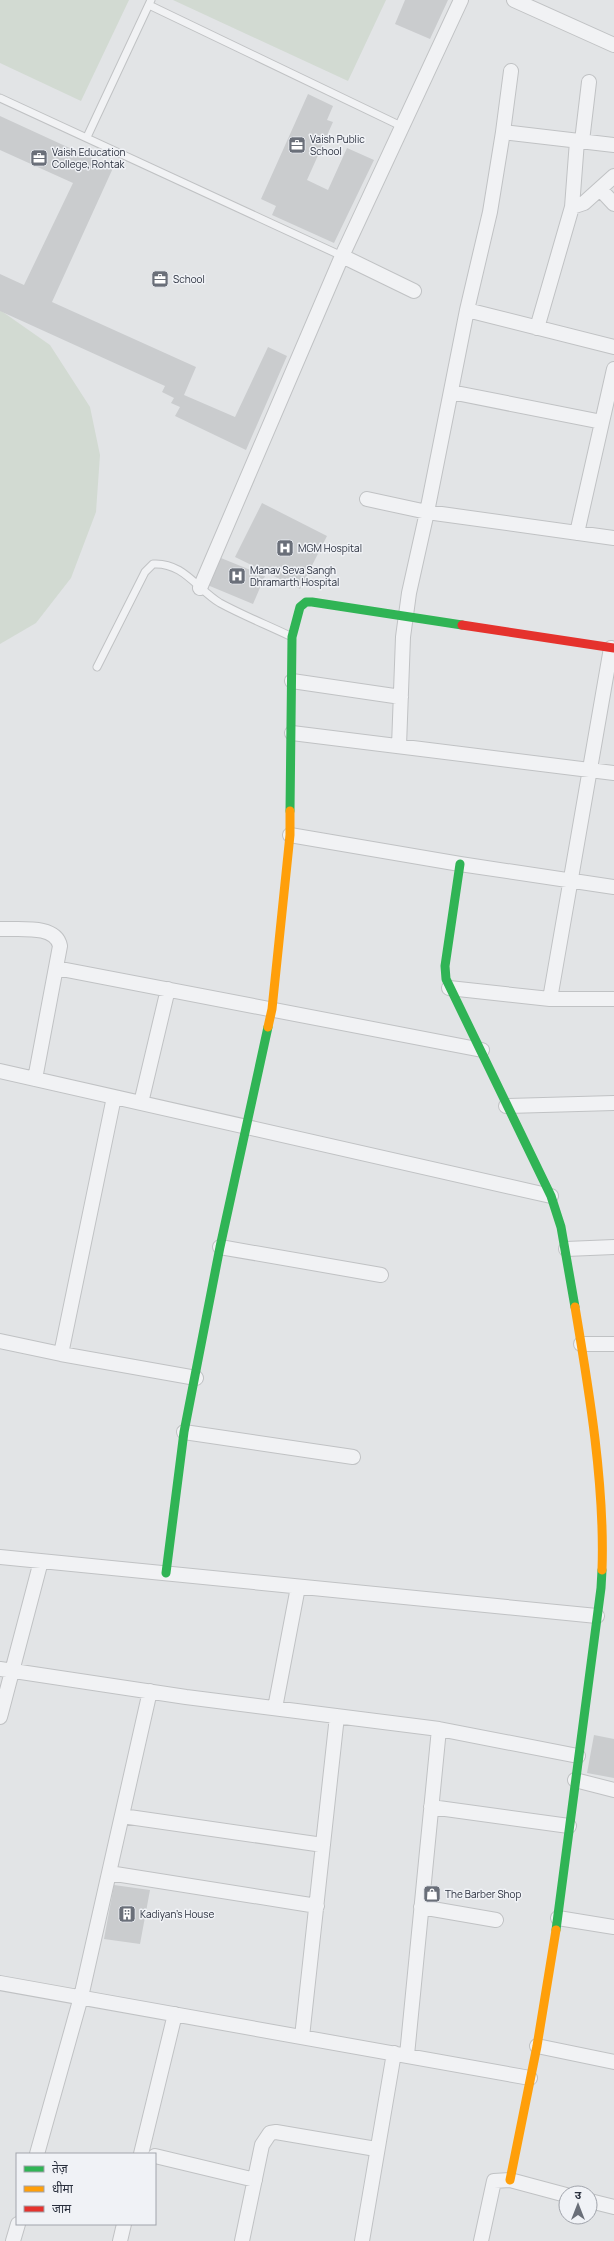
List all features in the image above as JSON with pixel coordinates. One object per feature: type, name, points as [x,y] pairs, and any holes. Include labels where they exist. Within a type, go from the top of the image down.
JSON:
[{"type":"street","points":[[200,588],[342,256],[401,126],[461,0]]},
{"type":"street","points":[[514,0],[614,45]]},
{"type":"street","points":[[399,746],[405,617],[428,512],[468,310],[492,206],[511,71]]},
{"type":"street","points":[[537,328],[572,208],[589,82]]},
{"type":"street","points":[[503,132],[614,145]]},
{"type":"street","points":[[572,208],[584,202],[614,176]]},
{"type":"street","points":[[600,189],[614,204]]},
{"type":"street","points":[[342,256],[414,291]]},
{"type":"street","points":[[468,310],[614,347]]},
{"type":"street","points":[[577,533],[614,369]]},
{"type":"street","points":[[451,392],[602,422]]},
{"type":"street","points":[[367,499],[428,512],[614,538]]},
{"type":"street","points":[[166,1573],[184,1432],[196,1378],[220,1247],[272,1009],[290,835],[292,637],[300,607],[306,602],[612,648],[550,999]]},
{"type":"street","points":[[292,681],[402,697]]},
{"type":"street","points":[[292,733],[614,773]]},
{"type":"street","points":[[290,835],[460,864],[614,887]]},
{"type":"street","points":[[460,864],[445,966],[446,979],[449,988],[482,1050],[506,1106],[551,1196],[566,1249],[581,1344],[608,1590],[597,1616],[558,1918],[547,1975],[537,2046],[510,2180]]},
{"type":"street","points":[[0,929],[52,933],[59,939],[60,946],[35,1079]]},
{"type":"street","points":[[56,968],[482,1050]]},
{"type":"street","points":[[449,988],[550,999],[614,998]]},
{"type":"street","points":[[141,1103],[168,989]]},
{"type":"street","points":[[0,1071],[551,1196]]},
{"type":"street","points":[[61,1354],[114,1097]]},
{"type":"street","points":[[506,1106],[614,1103]]},
{"type":"street","points":[[220,1247],[381,1275]]},
{"type":"street","points":[[566,1249],[614,1247]]},
{"type":"street","points":[[0,1341],[61,1354],[196,1378]]},
{"type":"street","points":[[581,1344],[614,1344]]},
{"type":"street","points":[[184,1432],[353,1457]]},
{"type":"street","points":[[0,1557],[597,1616]]},
{"type":"street","points":[[0,1717],[6,1670],[41,1561]]},
{"type":"street","points":[[275,1708],[298,1586]]},
{"type":"street","points":[[6,1670],[150,1691],[439,1729],[578,1756]]},
{"type":"street","points":[[37,2153],[81,1997],[150,1691]]},
{"type":"street","points":[[302,2037],[337,1716]]},
{"type":"street","points":[[362,2241],[376,2149],[400,2054],[422,1907],[439,1729]]},
{"type":"street","points":[[575,1780],[614,1790]]},
{"type":"street","points":[[431,1807],[569,1826]]},
{"type":"street","points":[[122,1816],[323,1846]]},
{"type":"street","points":[[108,1873],[317,1906]]},
{"type":"street","points":[[422,1907],[496,1920]]},
{"type":"street","points":[[558,1918],[614,1927]]},
{"type":"street","points":[[0,1983],[530,2078]]},
{"type":"street","points":[[142,2153],[175,2014]]},
{"type":"street","points":[[537,2046],[614,2061]]},
{"type":"street","points":[[242,2241],[262,2145],[270,2133],[276,2132],[376,2149]]},
{"type":"street","points":[[156,2156],[254,2180]]},
{"type":"street","points":[[482,2241],[494,2181],[510,2180],[558,2193]]},
{"type":"street","points":[[598,2203],[614,2207]]},
{"type":"street","points":[[14,2241],[18,2225]]},
{"type":"street","points":[[120,2241],[124,2225]]},
{"type":"lane","points":[[87,137],[150,3],[401,126]]},
{"type":"lane","points":[[0,98],[342,256]]},
{"type":"lane","points":[[97,667],[148,567],[153,564],[166,565],[186,574],[200,588],[221,603],[292,637]]},
{"type":"shaded area","points":[[0,0],[129,0],[81,101],[0,63]]},
{"type":"shaded area","points":[[173,0],[386,0],[348,81]]},
{"type":"shaded area","points":[[0,310],[50,345],[90,407],[100,455],[96,512],[71,578],[36,623],[0,644]]},
{"type":"building","points":[[405,0],[448,0],[430,39],[395,24]]},
{"type":"building","points":[[308,94],[333,106],[327,120],[333,122],[307,180],[328,190],[347,148],[374,160],[334,243],[272,215],[276,206],[261,199]]},
{"type":"building","points":[[0,116],[113,168],[52,302],[196,367],[184,395],[235,417],[268,347],[287,356],[246,450],[175,416],[180,407],[171,403],[174,398],[162,392],[165,386],[0,311],[0,274],[24,285],[73,183],[0,150]]},
{"type":"building","points":[[262,503],[327,536],[300,589],[235,557]]},
{"type":"building","points":[[216,556],[265,576],[253,604],[205,584]]},
{"type":"building","points":[[594,1735],[614,1739],[614,1778],[587,1773]]},
{"type":"building","name":"Kadiyan's House","points":[[114,1885],[150,1890],[140,1944],[104,1939]]},
{"type":"traffic: fast","points":[[290,811],[292,637],[300,607],[306,602],[312,602],[462,625]]},
{"type":"traffic: fast","points":[[460,864],[445,966],[446,979],[551,1196],[561,1227],[575,1307]]},
{"type":"traffic: fast","points":[[166,1573],[184,1432],[220,1247],[268,1027]]},
{"type":"traffic: fast","points":[[556,1930],[601,1588],[602,1570]]},
{"type":"traffic: slow","points":[[268,1027],[272,1009],[290,835],[290,811]]},
{"type":"traffic: slow","points":[[575,1307],[586,1371],[595,1438],[601,1505],[602,1570]]},
{"type":"traffic: slow","points":[[510,2180],[537,2046],[556,1930]]},
{"type":"traffic: jam","points":[[462,625],[614,648]]},
{"type":"place","name":"Vaish Public School","points":[[297,145]]},
{"type":"place","name":"Vaish Education College, Rohtak","points":[[39,158]]},
{"type":"place","name":"School","points":[[160,279]]},
{"type":"place","name":"MGM Hospital","points":[[285,548]]},
{"type":"place","name":"Manav Seva Sangh Dhramarth Hospital","points":[[237,576]]},
{"type":"place","name":"The Barber Shop","points":[[432,1894]]},
{"type":"place","name":"Kadiyan's House","points":[[127,1914]]}]
